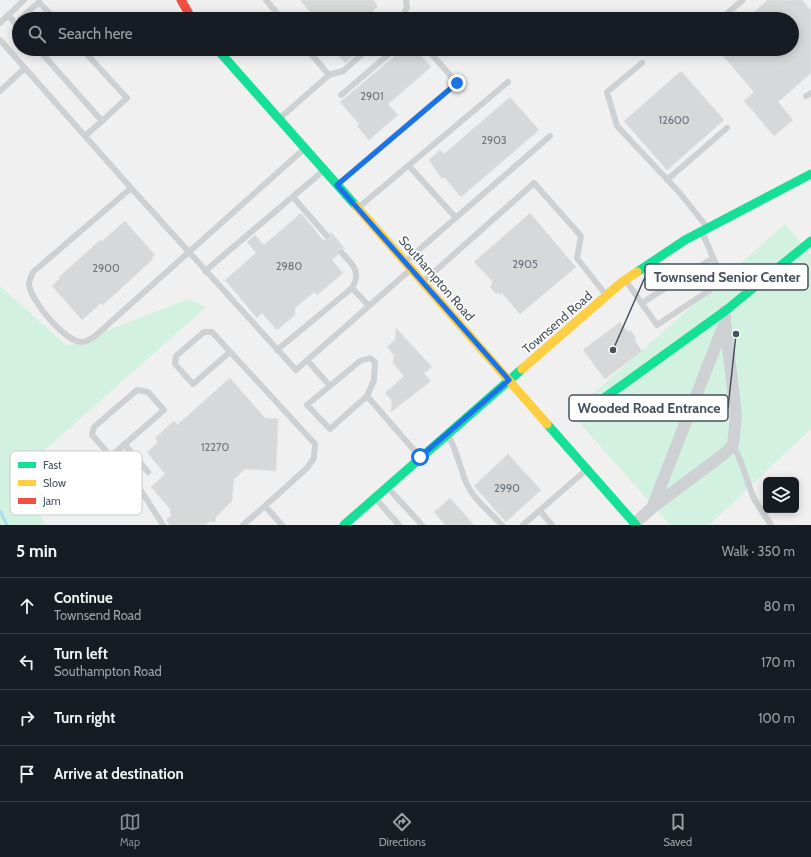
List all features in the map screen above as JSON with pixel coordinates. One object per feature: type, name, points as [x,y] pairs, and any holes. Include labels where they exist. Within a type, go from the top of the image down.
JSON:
[{"type":"street","points":[[181,0],[188,12]]},
{"type":"street","name":"Southampton Road","points":[[223,56],[509,380],[586,470],[636,524]]},
{"type":"street","name":"Townsend Road","points":[[344,525],[420,457],[625,280],[644,266],[705,230],[811,174]]},
{"type":"street","points":[[589,409],[725,317],[811,241]]},
{"type":"street","points":[[636,524],[652,508],[724,454],[733,445],[736,415],[725,317]]},
{"type":"street","points":[[652,508],[725,317]]},
{"type":"lane","points":[[0,23],[24,0]]},
{"type":"lane","points":[[266,0],[276,12]]},
{"type":"lane","points":[[405,12],[407,7],[406,0]]},
{"type":"lane","points":[[728,12],[742,0]]},
{"type":"lane","points":[[28,12],[39,2],[48,12]]},
{"type":"lane","points":[[8,15],[12,18]]},
{"type":"lane","points":[[0,40],[12,53]]},
{"type":"lane","points":[[14,56],[205,271],[296,370],[411,269]]},
{"type":"lane","points":[[44,56],[102,121]]},
{"type":"lane","points":[[85,136],[127,98],[88,56]]},
{"type":"lane","points":[[314,56],[329,75]]},
{"type":"lane","points":[[279,119],[329,75],[344,71],[360,56]]},
{"type":"lane","points":[[341,95],[387,56]]},
{"type":"lane","points":[[337,185],[457,83],[433,56]]},
{"type":"lane","points":[[625,280],[657,325],[719,284],[722,278],[713,258],[705,230],[667,180],[617,126],[607,92],[642,63]]},
{"type":"lane","points":[[0,91],[25,68]]},
{"type":"lane","points":[[358,208],[508,82]]},
{"type":"lane","points":[[667,180],[727,128]]},
{"type":"lane","points":[[405,262],[550,136]]},
{"type":"lane","points":[[131,188],[33,272],[29,283],[32,294],[56,327],[72,339],[83,342],[94,337],[305,149]]},
{"type":"lane","points":[[409,166],[456,218]]},
{"type":"lane","points":[[205,271],[324,170]]},
{"type":"lane","points":[[423,282],[534,184],[581,236],[577,258],[607,295]]},
{"type":"lane","points":[[293,197],[327,236]]},
{"type":"lane","points":[[277,350],[352,288],[357,280],[356,272],[341,252]]},
{"type":"lane","points":[[642,303],[713,258]]},
{"type":"lane","points":[[352,288],[369,306]]},
{"type":"lane","points":[[230,352],[193,384],[175,364],[176,356],[204,332],[212,332],[315,444],[314,458],[307,468],[243,525]]},
{"type":"lane","points":[[370,358],[375,362],[374,380],[367,396],[330,429],[307,405],[360,361],[370,358]]},
{"type":"lane","points":[[307,360],[330,386]]},
{"type":"lane","points":[[106,451],[92,435],[94,427],[137,390],[148,392],[164,410],[116,451]]},
{"type":"lane","points":[[367,396],[420,457]]},
{"type":"lane","points":[[447,434],[456,449],[465,482],[470,490],[502,525]]},
{"type":"lane","points":[[124,444],[130,451]]},
{"type":"lane","points":[[733,445],[739,457],[754,499],[771,525]]},
{"type":"lane","points":[[142,465],[148,472]]},
{"type":"lane","points":[[523,525],[586,470]]},
{"type":"lane","points":[[387,487],[422,525]]},
{"type":"lane","points":[[142,492],[162,525]]},
{"type":"lane","points":[[375,497],[399,525]]},
{"type":"lane","points":[[265,506],[282,525]]},
{"type":"lane","points":[[540,511],[552,525]]},
{"type":"green space","points":[[785,224],[811,255],[811,429],[709,525],[670,525],[571,413]]},
{"type":"green space","points":[[0,286],[67,346],[188,299],[206,307],[44,451],[10,451],[10,515],[40,515],[45,525],[0,525]]},
{"type":"building","points":[[300,0],[373,0],[378,6],[373,11],[374,12],[310,12]]},
{"type":"building","points":[[768,0],[802,0],[811,10],[811,73],[778,102],[793,120],[774,136],[744,101],[754,92],[723,56],[799,56],[799,12],[753,12]]},
{"type":"building","points":[[339,56],[353,56],[345,63]]},
{"type":"building","points":[[395,56],[421,56],[431,67],[388,104],[398,115],[369,140],[357,126],[359,124],[340,102]]},
{"type":"building","points":[[681,71],[724,120],[667,170],[624,121]]},
{"type":"building","points":[[510,97],[539,130],[461,197],[444,177],[442,179],[429,160],[440,150],[444,154]]},
{"type":"building","points":[[301,213],[323,240],[330,239],[331,232],[345,249],[338,248],[338,255],[332,260],[343,273],[317,295],[314,292],[295,308],[295,315],[277,330],[262,313],[257,318],[225,280],[256,253],[247,242],[255,235],[264,245]]},
{"type":"building","points":[[530,213],[576,267],[520,314],[502,293],[500,295],[499,292],[496,294],[490,287],[493,282],[474,262]]},
{"type":"building","points":[[125,221],[155,255],[152,258],[153,259],[103,305],[101,303],[82,320],[52,286],[60,278],[59,277],[100,240],[101,242]]},
{"type":"building","points":[[620,322],[627,331],[631,331],[636,338],[635,341],[642,351],[605,379],[583,350]]},
{"type":"building","points":[[396,328],[432,367],[424,373],[431,381],[391,412],[392,401],[385,393],[404,376],[393,363],[394,355],[387,347],[395,340]]},
{"type":"building","points":[[230,378],[265,418],[278,419],[276,471],[245,469],[234,479],[232,501],[216,517],[215,522],[209,522],[205,525],[170,525],[166,520],[172,515],[169,512],[171,510],[151,487],[165,474],[147,452],[158,442],[155,438],[174,421],[177,425]]},
{"type":"building","points":[[508,454],[541,490],[506,522],[474,486]]},
{"type":"building","points":[[450,498],[474,525],[445,525],[434,512]]},
{"type":"waterway","points":[[0,511],[7,525]]},
{"type":"traffic: fast","points":[[223,56],[356,206]]},
{"type":"traffic: fast","points":[[637,272],[685,240],[811,174]]},
{"type":"traffic: fast","points":[[589,409],[725,311],[811,241]]},
{"type":"traffic: fast","points":[[344,525],[522,369]]},
{"type":"traffic: fast","points":[[547,424],[636,525]]},
{"type":"traffic: slow","points":[[356,206],[547,424]]},
{"type":"traffic: slow","points":[[522,369],[622,282],[637,272]]},
{"type":"traffic: jam","points":[[181,0],[188,12]]},
{"type":"place","name":"Wooded Road Entrance","points":[[736,334]]},
{"type":"place","name":"Townsend Senior Center","points":[[613,350]]},
{"type":"route","points":[[420,457],[509,380],[337,185],[457,83]]}]
